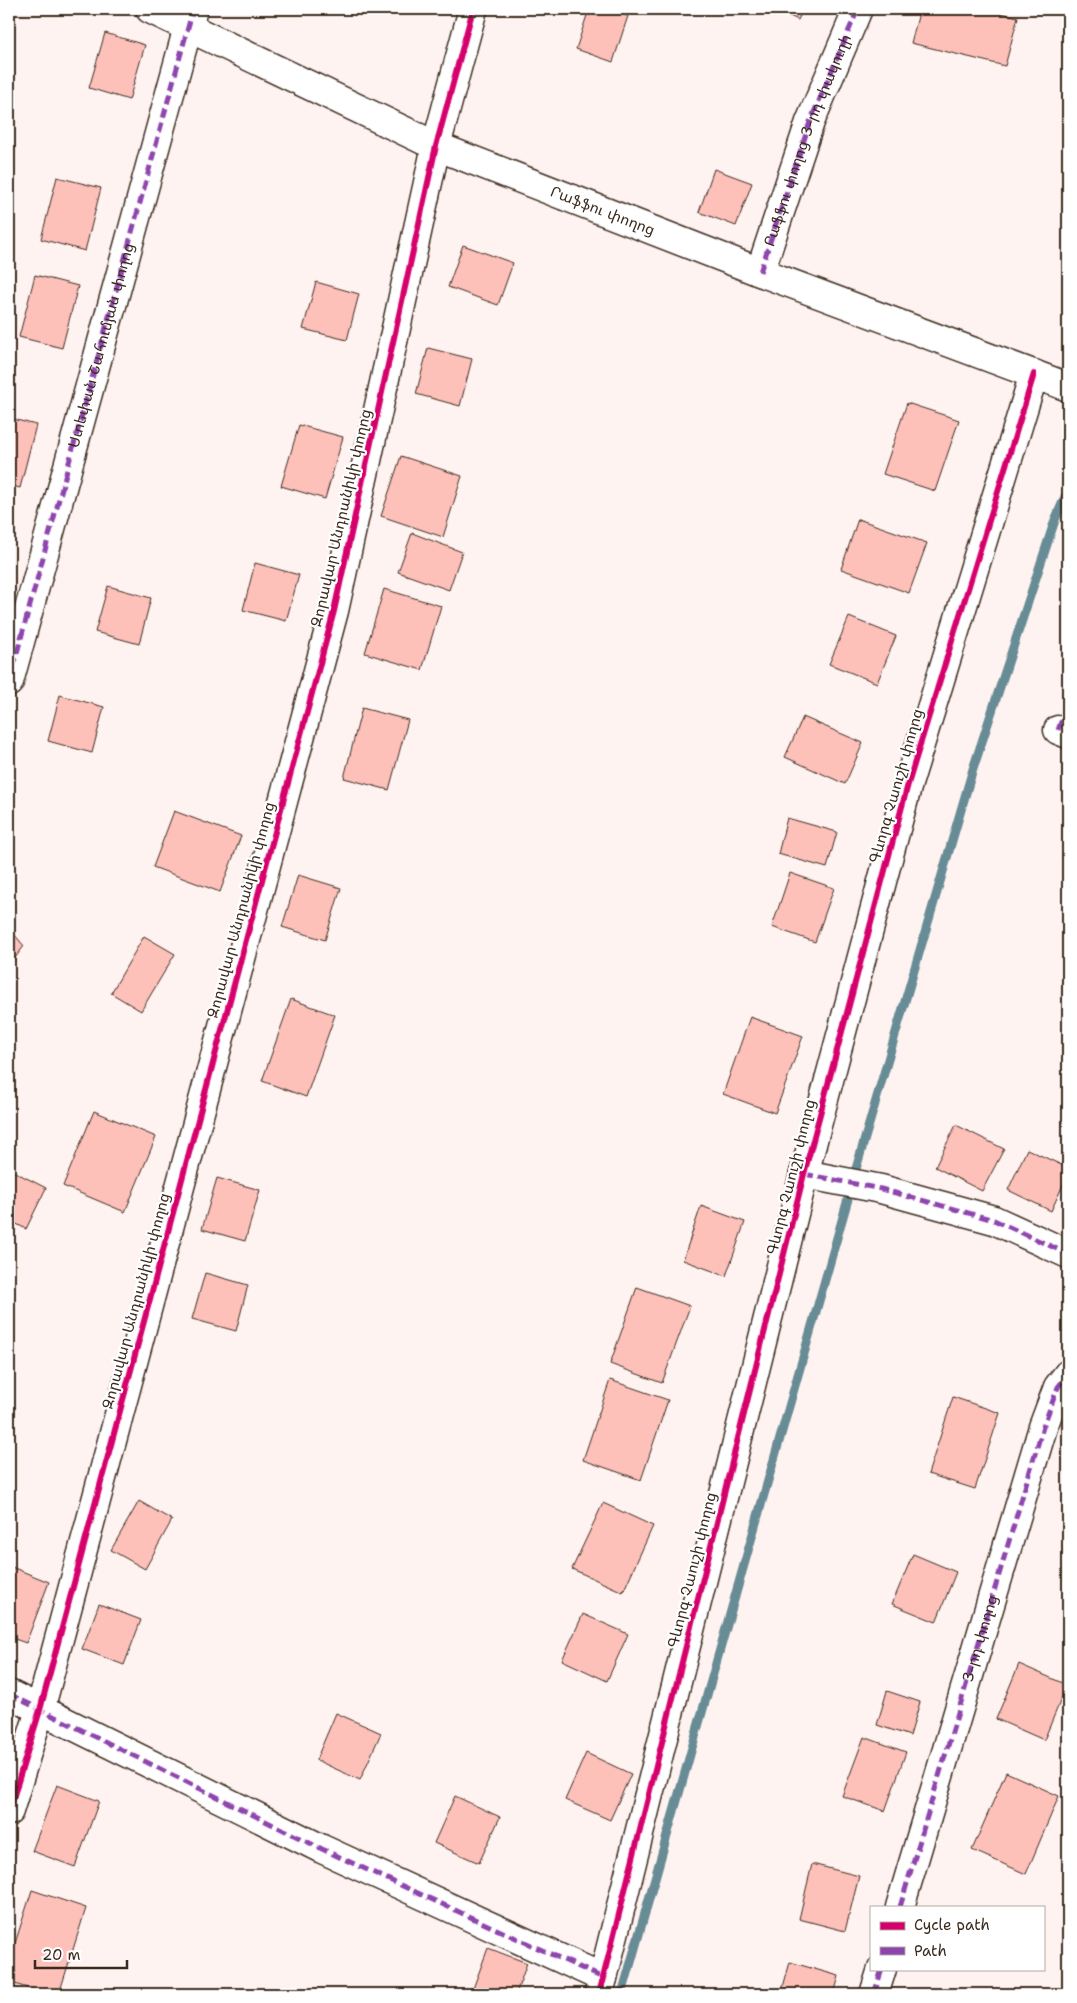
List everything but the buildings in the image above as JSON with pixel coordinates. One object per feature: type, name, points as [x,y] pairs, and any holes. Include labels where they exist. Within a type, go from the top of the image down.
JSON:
[{"type":"street","name":"Րաֆֆու փողոց","points":[[150,9],[191,18],[436,146],[760,272],[1068,387]]},
{"type":"street","name":"Զորավար Անդրանիկի փողոց","points":[[9,1811],[40,1710],[334,611],[436,146],[473,9]]},
{"type":"street","name":"Րաֆֆու փողոց 3-րդ փակուղի","points":[[760,272],[810,122],[858,9]]},
{"type":"street","name":"Ստեփան Շահումյան փողոց","points":[[9,682],[191,18]]},
{"type":"street","name":"Գևորգ Չաուշի փողոց","points":[[601,1986],[804,1174],[908,784],[1034,374]]},
{"type":"street","points":[[804,1174],[881,1189],[994,1220],[1068,1254]]},
{"type":"street","name":"3-րդ փողոց","points":[[900,1906],[1043,1426],[1058,1387],[1068,1374]]},
{"type":"street","points":[[9,1694],[601,1986]]},
{"type":"street","points":[[874,1994],[882,1970]]},
{"type":"waterway","points":[[853,1179],[973,769],[1055,520],[1068,490]]},
{"type":"waterway","points":[[622,1994],[848,1199]]},
{"type":"marked path","points":[[9,682],[193,9]]},
{"type":"marked path","points":[[760,272],[810,122],[858,9]]},
{"type":"marked path","points":[[1058,730],[1068,703]]},
{"type":"marked path","points":[[804,1174],[881,1189],[994,1220],[1068,1254]]},
{"type":"marked path","points":[[900,1906],[1043,1427],[1058,1387],[1068,1374]]},
{"type":"marked path","points":[[9,1694],[322,1849],[603,1978]]},
{"type":"marked path","points":[[874,1994],[882,1970]]},
{"type":"cycle path","points":[[9,1811],[40,1710],[334,611],[436,146],[473,9]]},
{"type":"cycle path","points":[[599,1994],[804,1174],[908,784],[1034,374]]}]
